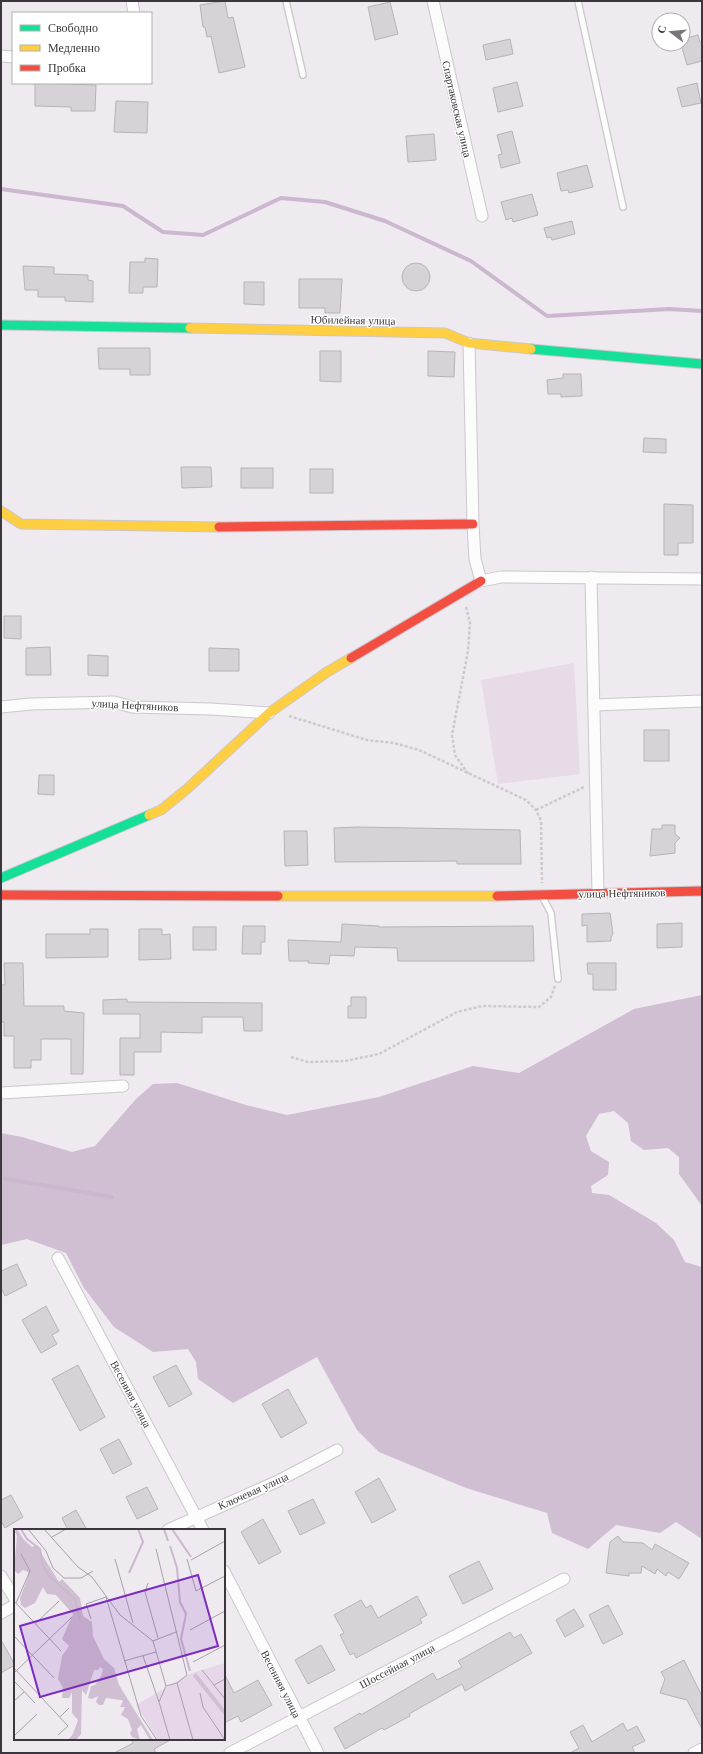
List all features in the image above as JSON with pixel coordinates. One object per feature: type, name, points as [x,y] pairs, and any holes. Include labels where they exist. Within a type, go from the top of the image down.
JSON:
[{"type":"street","points":[[132,1],[134,12]]},
{"type":"street","name":"Спартаковская улица","points":[[433,1],[482,216]]},
{"type":"street","points":[[1,56],[12,57]]},
{"type":"street","name":"Юбилейная улица","points":[[1,325],[445,334],[469,343],[702,364]]},
{"type":"street","points":[[469,343],[473,524],[475,559],[481,581]]},
{"type":"street","points":[[1,511],[22,524],[177,527],[473,524]]},
{"type":"street","points":[[1,878],[161,810],[187,789],[269,713],[327,672],[481,581],[501,577],[702,578]]},
{"type":"street","points":[[591,577],[598,893]]},
{"type":"street","points":[[594,705],[702,701]]},
{"type":"street","name":"улица Нефтяников","points":[[1,707],[31,704],[114,702],[132,707],[211,709],[269,713]]},
{"type":"street","name":"улица Нефтяников","points":[[1,894],[542,896],[598,893],[702,891]]},
{"type":"street","points":[[1,1093],[123,1086]]},
{"type":"street","name":"Весенняя улица","points":[[58,1258],[202,1529]]},
{"type":"street","name":"Ключевая улица","points":[[170,1529],[196,1516],[278,1481],[337,1450]]},
{"type":"street","name":"Весенняя улица","points":[[225,1573],[298,1717],[318,1753]]},
{"type":"street","points":[[1,1576],[14,1597]]},
{"type":"street","name":"Шоссейная улица","points":[[230,1753],[564,1579]]},
{"type":"street","points":[[1,1613],[14,1606]]},
{"type":"street","points":[[694,1753],[702,1749]]},
{"type":"lane","points":[[286,1],[303,75]]},
{"type":"lane","points":[[578,1],[623,207]]},
{"type":"lane","points":[[542,896],[551,913],[558,979]]},
{"type":"path","points":[[463,592],[470,623],[468,651],[452,735],[455,755],[470,775]]},
{"type":"path","points":[[269,713],[284,715],[368,740],[394,743],[419,750],[526,800],[536,810],[540,821],[542,896]]},
{"type":"path","points":[[536,810],[581,790],[596,775]]},
{"type":"path","points":[[291,1057],[308,1062],[345,1061],[379,1054],[457,1012],[482,1006],[539,1007],[551,997],[558,979]]},
{"type":"shaded area","points":[[574,663],[580,774],[498,784],[481,680]]},
{"type":"shaded area","points":[[702,995],[702,1206],[679,1174],[679,1157],[668,1148],[644,1150],[631,1141],[628,1123],[614,1111],[599,1114],[586,1136],[591,1151],[609,1162],[608,1175],[591,1186],[592,1193],[609,1195],[656,1223],[674,1240],[685,1262],[702,1267],[702,1539],[676,1522],[660,1533],[616,1525],[588,1549],[552,1533],[547,1513],[466,1488],[379,1452],[357,1430],[317,1357],[233,1403],[198,1379],[196,1362],[188,1349],[153,1352],[114,1327],[84,1288],[66,1253],[27,1239],[1,1245],[1,1133],[22,1137],[72,1152],[95,1146],[136,1099],[153,1084],[177,1083],[246,1105],[287,1115],[379,1097],[473,1066],[519,1073],[634,1009]]},
{"type":"building","points":[[225,1],[228,18],[233,17],[245,67],[219,73],[211,36],[207,37],[205,27],[203,27],[200,5]]},
{"type":"building","points":[[390,2],[398,34],[375,40],[368,7]]},
{"type":"building","points":[[698,35],[700,42],[702,42],[702,61],[687,65],[683,52],[691,52],[691,37]]},
{"type":"building","points":[[510,39],[513,54],[486,60],[483,45]]},
{"type":"building","points":[[517,82],[523,106],[498,112],[493,88]]},
{"type":"building","points":[[697,83],[701,103],[682,107],[677,88]]},
{"type":"building","points":[[35,84],[96,85],[95,111],[71,111],[71,107],[35,106]]},
{"type":"building","points":[[116,101],[148,102],[147,133],[114,132]]},
{"type":"building","points":[[512,131],[520,163],[501,168],[498,155],[502,154],[497,135]]},
{"type":"building","points":[[434,134],[436,160],[408,162],[406,136]]},
{"type":"building","points":[[587,165],[593,187],[569,193],[568,190],[561,191],[557,173]]},
{"type":"building","points":[[532,194],[538,215],[513,222],[512,218],[506,220],[501,202]]},
{"type":"building","points":[[572,221],[575,234],[552,240],[551,237],[547,238],[544,228]]},
{"type":"building","points":[[145,258],[158,259],[157,287],[143,287],[143,293],[129,293],[130,262],[145,262]]},
{"type":"building","points":[[416,263],[426,267],[430,277],[426,287],[416,291],[406,287],[402,277],[406,267]]},
{"type":"building","points":[[23,266],[54,267],[54,274],[88,275],[88,280],[93,281],[93,302],[65,301],[65,297],[38,297],[38,290],[25,290]]},
{"type":"building","points":[[299,279],[342,279],[340,313],[325,313],[325,308],[299,308]]},
{"type":"building","points":[[244,282],[264,282],[264,305],[244,304]]},
{"type":"building","points":[[98,348],[150,348],[150,375],[130,375],[130,369],[99,369]]},
{"type":"building","points":[[320,351],[341,351],[341,382],[320,381]]},
{"type":"building","points":[[428,351],[455,352],[454,377],[428,376]]},
{"type":"building","points":[[563,374],[581,374],[582,396],[561,397],[561,394],[548,394],[547,380],[563,378]]},
{"type":"building","points":[[644,438],[666,439],[666,453],[643,452]]},
{"type":"building","points":[[181,467],[211,467],[212,487],[182,488]]},
{"type":"building","points":[[241,468],[273,468],[273,488],[241,488]]},
{"type":"building","points":[[310,469],[333,469],[333,493],[310,493]]},
{"type":"building","points":[[664,504],[693,505],[693,543],[678,543],[678,555],[664,555]]},
{"type":"building","points":[[4,616],[21,616],[21,639],[4,638]]},
{"type":"building","points":[[50,647],[51,675],[26,675],[26,648]]},
{"type":"building","points":[[209,648],[239,649],[239,671],[209,671]]},
{"type":"building","points":[[88,655],[108,656],[108,676],[88,675]]},
{"type":"building","points":[[644,730],[669,730],[669,761],[644,761]]},
{"type":"building","points":[[39,775],[54,775],[54,795],[38,794]]},
{"type":"building","points":[[662,825],[675,825],[675,834],[680,838],[675,843],[675,853],[650,856],[652,829],[662,829]]},
{"type":"building","points":[[357,827],[520,830],[521,864],[457,864],[457,861],[335,862],[334,828]]},
{"type":"building","points":[[284,831],[307,831],[308,865],[285,866]]},
{"type":"building","points":[[610,913],[613,934],[611,941],[587,942],[587,925],[582,926],[582,914]]},
{"type":"building","points":[[682,923],[682,947],[657,948],[657,924]]},
{"type":"building","points":[[342,924],[379,927],[533,926],[534,961],[398,961],[397,948],[355,947],[354,956],[330,955],[329,964],[308,963],[309,961],[289,961],[288,940],[341,942]]},
{"type":"building","points":[[243,926],[265,926],[265,942],[261,942],[261,954],[242,954]]},
{"type":"building","points":[[193,927],[216,927],[216,950],[193,950]]},
{"type":"building","points":[[90,929],[108,929],[108,957],[46,958],[46,934],[90,934]]},
{"type":"building","points":[[139,929],[162,929],[162,935],[170,934],[171,959],[139,960]]},
{"type":"building","points":[[4,963],[23,963],[24,1006],[64,1006],[64,1011],[84,1013],[83,1074],[71,1074],[71,1039],[41,1039],[41,1060],[31,1060],[31,1068],[14,1068],[14,1036],[4,1036],[4,1022],[1,1022],[1,985],[5,985]]},
{"type":"building","points":[[587,963],[616,963],[616,990],[593,990],[593,974],[588,974]]},
{"type":"building","points":[[351,997],[366,997],[366,1018],[348,1018],[348,1006],[351,1006]]},
{"type":"building","points":[[127,999],[127,1002],[262,1003],[262,1031],[244,1031],[243,1017],[202,1017],[202,1033],[161,1032],[161,1052],[134,1052],[134,1075],[120,1075],[120,1038],[140,1038],[140,1014],[103,1014],[103,1000]]},
{"type":"building","points":[[17,1264],[27,1285],[5,1296],[1,1288],[1,1271]]},
{"type":"building","points":[[46,1306],[59,1331],[52,1335],[57,1344],[41,1353],[22,1320]]},
{"type":"building","points":[[78,1365],[105,1417],[80,1431],[52,1379]]},
{"type":"building","points":[[176,1365],[192,1394],[169,1407],[153,1377]]},
{"type":"building","points":[[288,1389],[307,1423],[281,1438],[262,1404]]},
{"type":"building","points":[[119,1439],[132,1464],[113,1474],[100,1449]]},
{"type":"building","points":[[379,1478],[396,1510],[372,1523],[355,1492]]},
{"type":"building","points":[[147,1487],[158,1509],[137,1519],[126,1497]]},
{"type":"building","points":[[11,1495],[23,1517],[5,1528],[1,1521],[1,1500]]},
{"type":"building","points":[[313,1499],[325,1523],[300,1535],[288,1511]]},
{"type":"building","points":[[76,1510],[86,1529],[68,1529],[62,1518]]},
{"type":"building","points":[[263,1519],[281,1552],[259,1564],[241,1532]]},
{"type":"building","points":[[618,1536],[623,1542],[643,1543],[652,1550],[655,1544],[689,1563],[679,1579],[668,1572],[666,1576],[657,1569],[655,1574],[642,1566],[641,1573],[629,1573],[629,1576],[606,1573],[610,1542]]},
{"type":"building","points":[[479,1561],[493,1589],[463,1604],[449,1576]]},
{"type":"building","points":[[417,1596],[427,1615],[420,1619],[422,1623],[356,1658],[354,1653],[350,1655],[340,1635],[344,1633],[334,1615],[361,1600],[366,1608],[371,1605],[378,1618]]},
{"type":"building","points":[[608,1605],[623,1634],[603,1644],[589,1615]]},
{"type":"building","points":[[574,1609],[584,1626],[565,1637],[556,1620]]},
{"type":"building","points":[[510,1632],[514,1638],[521,1634],[532,1653],[465,1691],[462,1684],[409,1714],[410,1716],[384,1730],[382,1728],[345,1749],[334,1728],[360,1713],[361,1715],[433,1673],[437,1680],[462,1667],[458,1661]]},
{"type":"building","points":[[1,1640],[14,1666],[1,1673]]},
{"type":"building","points":[[321,1645],[335,1670],[308,1684],[295,1660]]},
{"type":"building","points":[[684,1660],[702,1696],[702,1729],[687,1700],[660,1693],[665,1679],[661,1672]]},
{"type":"building","points":[[225,1675],[234,1693],[258,1680],[272,1705],[241,1722],[238,1716],[225,1722]]},
{"type":"building","points":[[623,1723],[627,1731],[637,1726],[645,1741],[632,1747],[635,1753],[570,1753],[579,1748],[570,1732],[583,1725],[592,1742]]},
{"type":"building","points":[[132,1740],[170,1740],[154,1749],[156,1753],[114,1753],[133,1743]]},
{"type":"waterway","points":[[1,189],[123,206],[163,232],[203,235],[281,198],[325,202],[385,221],[471,261],[547,316],[669,309],[702,311]]},
{"type":"waterway","points":[[1,1178],[112,1197]]},
{"type":"traffic: fast","points":[[1,325],[190,328]]},
{"type":"traffic: fast","points":[[531,349],[702,364]]},
{"type":"traffic: fast","points":[[1,878],[149,815]]},
{"type":"traffic: slow","points":[[190,328],[445,333],[469,343],[531,349]]},
{"type":"traffic: slow","points":[[1,511],[21,524],[219,527]]},
{"type":"traffic: slow","points":[[149,815],[161,810],[187,789],[269,713],[327,672],[351,658]]},
{"type":"traffic: slow","points":[[278,896],[497,896]]},
{"type":"traffic: jam","points":[[219,527],[473,524]]},
{"type":"traffic: jam","points":[[351,658],[481,581]]},
{"type":"traffic: jam","points":[[497,896],[702,891]]},
{"type":"traffic: jam","points":[[1,895],[278,896]]}]
